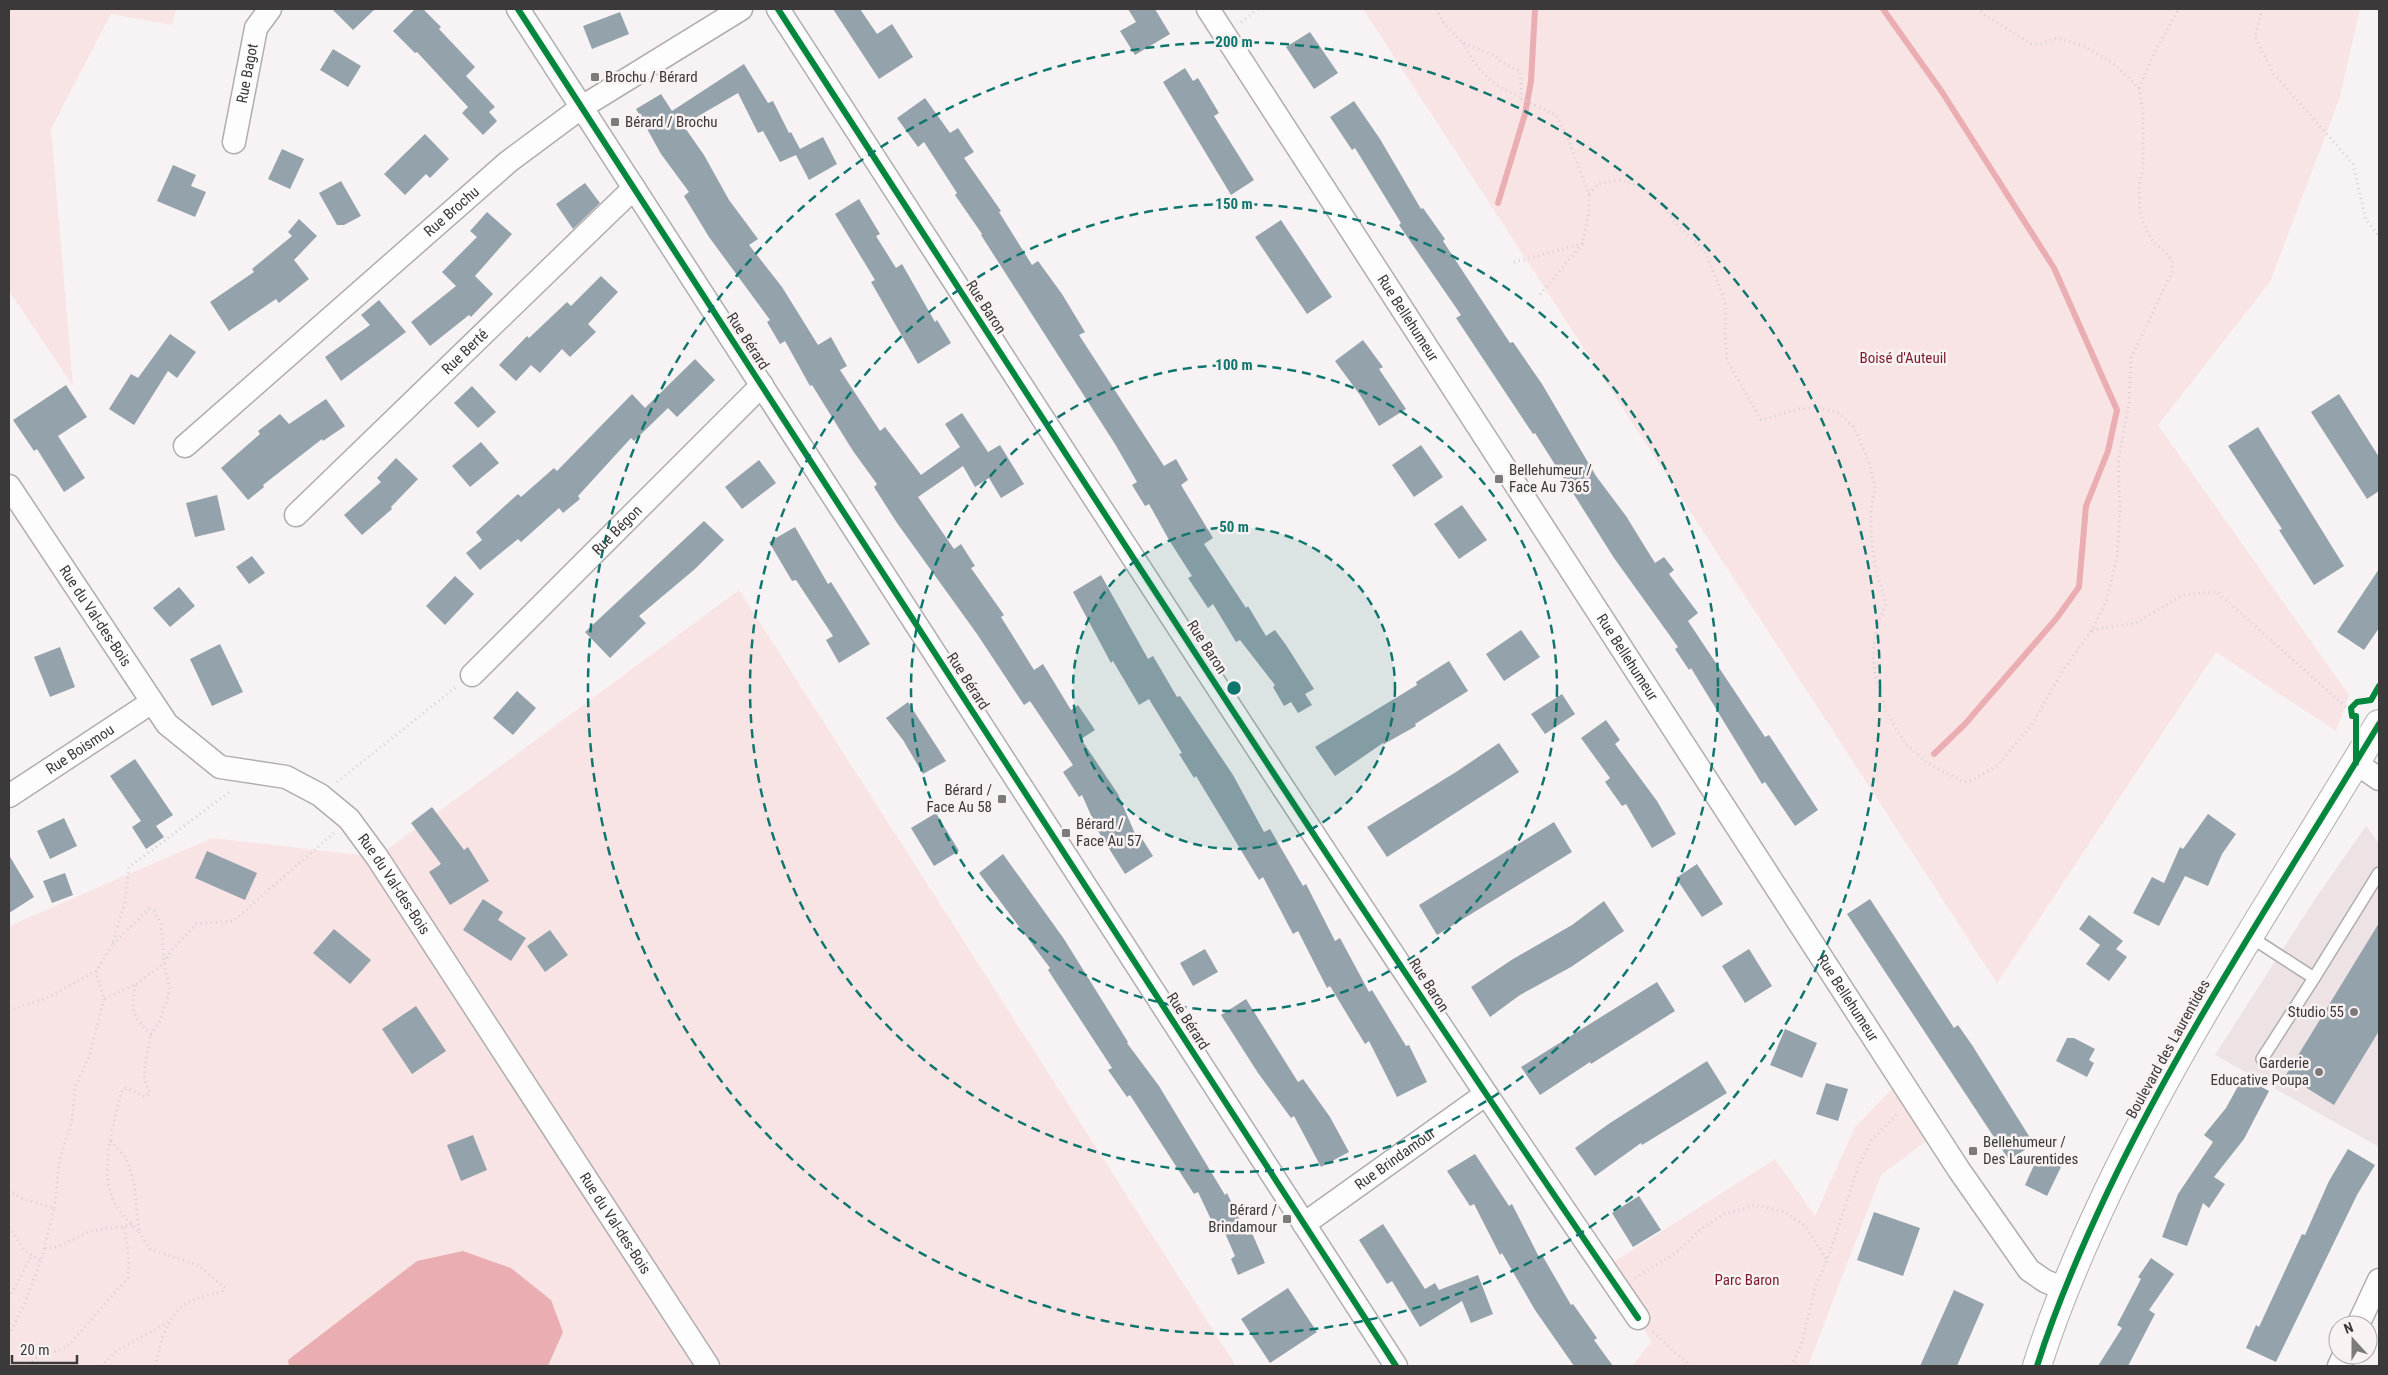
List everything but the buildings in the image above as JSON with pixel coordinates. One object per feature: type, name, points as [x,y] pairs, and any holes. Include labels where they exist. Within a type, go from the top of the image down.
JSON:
[{"type":"street","name":"Rue Bagot","points":[[234,142],[256,28],[270,9]]},
{"type":"street","name":"Rue Bérard","points":[[518,9],[1396,1366]]},
{"type":"street","name":"Rue Brochu","points":[[185,446],[508,162],[582,107],[741,9]]},
{"type":"street","name":"Rue Baron","points":[[778,9],[1187,640],[1486,1094],[1638,1318]]},
{"type":"street","name":"Rue Bellehumeur","points":[[1208,9],[1959,1170],[2029,1270],[2044,1281],[2064,1290]]},
{"type":"street","name":"Rue Berté","points":[[296,515],[634,188]]},
{"type":"street","name":"Rue Bégon","points":[[472,674],[762,386]]},
{"type":"street","name":"Rue du Val-des-Bois","points":[[13,500],[167,724],[220,767],[286,777],[320,796],[349,819],[377,857],[708,1366]]},
{"type":"street","name":"Rue Boismou","points":[[9,796],[152,702]]},
{"type":"street","name":"Boulevard des Laurentides","points":[[2037,1366],[2064,1290],[2118,1171],[2161,1085],[2248,935],[2356,763],[2369,713]]},
{"type":"street","points":[[2356,763],[2379,779]]},
{"type":"street","name":"Rue Brindamour","points":[[1304,1224],[1486,1094]]},
{"type":"street","points":[[2364,1315],[2377,1292]]},
{"type":"lane","points":[[2262,1059],[2379,873]]},
{"type":"lane","points":[[2248,935],[2314,978]]},
{"type":"path","points":[[1436,9],[1446,26],[1463,43],[1473,62],[1493,83],[1556,116],[1568,139],[1589,194],[1589,213],[1582,244],[1538,297]]},
{"type":"path","points":[[1978,9],[2031,44],[2042,44],[2057,38],[2084,46],[2113,62],[2139,88]]},
{"type":"path","points":[[1589,194],[1598,184],[1620,180],[1641,187],[1663,205],[1677,225],[1704,250],[1723,295],[1726,308],[1727,360],[1761,420],[1799,409],[1818,407],[1838,413],[1854,427],[1869,462],[1875,488],[1871,509],[1871,534],[1875,566],[1886,604],[1877,626],[1873,651],[1875,675],[1886,711],[1905,742],[1926,762],[1964,782],[1972,780],[1998,764],[2033,723],[2063,670],[2092,630],[2106,602],[2117,557],[2120,510],[2118,463],[2128,403],[2131,358],[2172,272],[2172,261],[2153,242],[2146,230],[2140,212],[2139,186],[2143,167],[2143,110],[2139,88],[2155,51],[2179,9]]},
{"type":"path","points":[[2262,9],[2255,37],[2261,50],[2274,74],[2353,164],[2366,220],[2379,236]]},
{"type":"path","points":[[1463,43],[1495,56],[1501,62],[1520,71],[1521,98]]},
{"type":"path","points":[[1514,262],[1582,244]]},
{"type":"path","points":[[2092,630],[2136,624],[2183,595],[2216,592],[2352,708],[2352,716],[2369,713]]},
{"type":"path","points":[[320,796],[472,674]]},
{"type":"path","points":[[2356,763],[2369,713],[2379,686]]},
{"type":"path","points":[[112,945],[125,902],[129,867],[256,772]]},
{"type":"path","points":[[104,999],[136,984],[164,963],[171,951],[196,924],[233,922],[349,819]]},
{"type":"path","points":[[9,1010],[47,998],[96,971],[112,945],[149,909],[154,911],[161,924],[164,963],[170,990],[160,1021],[151,1034],[145,1070],[146,1087],[150,1093],[145,1097],[127,1088],[122,1090],[106,1174],[114,1204],[139,1232],[150,1249],[198,1265],[225,1288],[222,1292],[200,1297],[183,1304],[168,1322],[156,1354],[156,1366]]},
{"type":"path","points":[[9,1335],[15,1325],[45,1248],[54,1208],[60,1158],[72,1121],[75,1087],[89,1057],[104,999],[96,971]]},
{"type":"path","points":[[136,984],[132,1007],[138,1023],[151,1034]]},
{"type":"path","points":[[1791,1366],[1802,1346],[1808,1314],[1858,1167],[1872,1140],[1913,1098]]},
{"type":"path","points":[[111,1141],[126,1158],[134,1183],[139,1232]]},
{"type":"path","points":[[9,1190],[20,1198],[54,1208]]},
{"type":"path","points":[[1618,1289],[1676,1253],[1700,1230],[1724,1214],[1756,1205],[1787,1213],[1804,1226],[1827,1260]]},
{"type":"path","points":[[45,1248],[57,1246],[91,1231],[132,1225]]},
{"type":"path","points":[[30,1366],[35,1358],[67,1347],[128,1278],[130,1260],[124,1226]]},
{"type":"path","points":[[9,1227],[24,1250],[41,1261]]},
{"type":"path","points":[[9,1298],[32,1255]]},
{"type":"path","points":[[1638,1318],[1690,1366]]},
{"type":"path","points":[[101,1366],[115,1352],[168,1322]]},
{"type":"shaded area","points":[[2366,826],[2379,843],[2379,1147],[2215,1055],[2315,899]]},
{"type":"shaded area","points":[[463,1251],[511,1268],[551,1300],[563,1332],[548,1366],[289,1366],[288,1360],[417,1261]]},
{"type":"green space","points":[[9,9],[176,9],[172,25],[111,14],[51,129],[73,386],[9,291]]},
{"type":"green space","name":"Boisé d'Auteuil","points":[[1363,9],[2360,9],[2340,97],[2270,282],[2158,425],[2349,695],[2336,731],[2216,652],[1997,983]]},
{"type":"green space","points":[[739,590],[1236,1366],[548,1366],[563,1332],[417,1261],[288,1360],[289,1366],[9,1366],[9,926],[212,838],[377,857]]},
{"type":"green space","name":"Parc Baron","points":[[1894,1087],[1929,1139],[1881,1175],[1808,1366],[1632,1366],[1651,1342],[1609,1265],[1775,1159],[1815,1216],[1855,1127]]},
{"type":"waterway","points":[[1498,203],[1525,114],[1531,81],[1535,9]]},
{"type":"waterway","points":[[1883,9],[1942,92],[2054,268],[2117,410],[2108,451],[2086,506],[2079,587],[2056,619],[1965,724],[1934,754]]},
{"type":"cycle path","points":[[518,9],[1396,1366]]},
{"type":"cycle path","points":[[778,9],[1311,830],[1419,994],[1638,1318]]},
{"type":"cycle path","points":[[2356,763],[2356,716],[2352,716],[2351,708],[2357,702],[2371,700],[2379,686]]},
{"type":"cycle path","points":[[2037,1366],[2052,1321],[2079,1256],[2138,1130],[2238,954],[2379,724]]},
{"type":"place","name":"Brochu / Bérard","points":[[595,77]]},
{"type":"place","name":"Bérard / Brochu","points":[[615,122]]},
{"type":"place","name":"Bellehumeur / Face Au 7365","points":[[1499,479]]},
{"type":"place","name":"Bérard / Face Au 58","points":[[1002,799]]},
{"type":"place","name":"Bérard / Face Au 57","points":[[1066,833]]},
{"type":"place","name":"Studio 55","points":[[2354,1012]]},
{"type":"place","name":"Garderie Educative Poupa","points":[[2319,1072]]},
{"type":"place","name":"Bellehumeur / Des Laurentides","points":[[1973,1151]]},
{"type":"place","name":"Bérard / Brindamour","points":[[1287,1219]]}]
